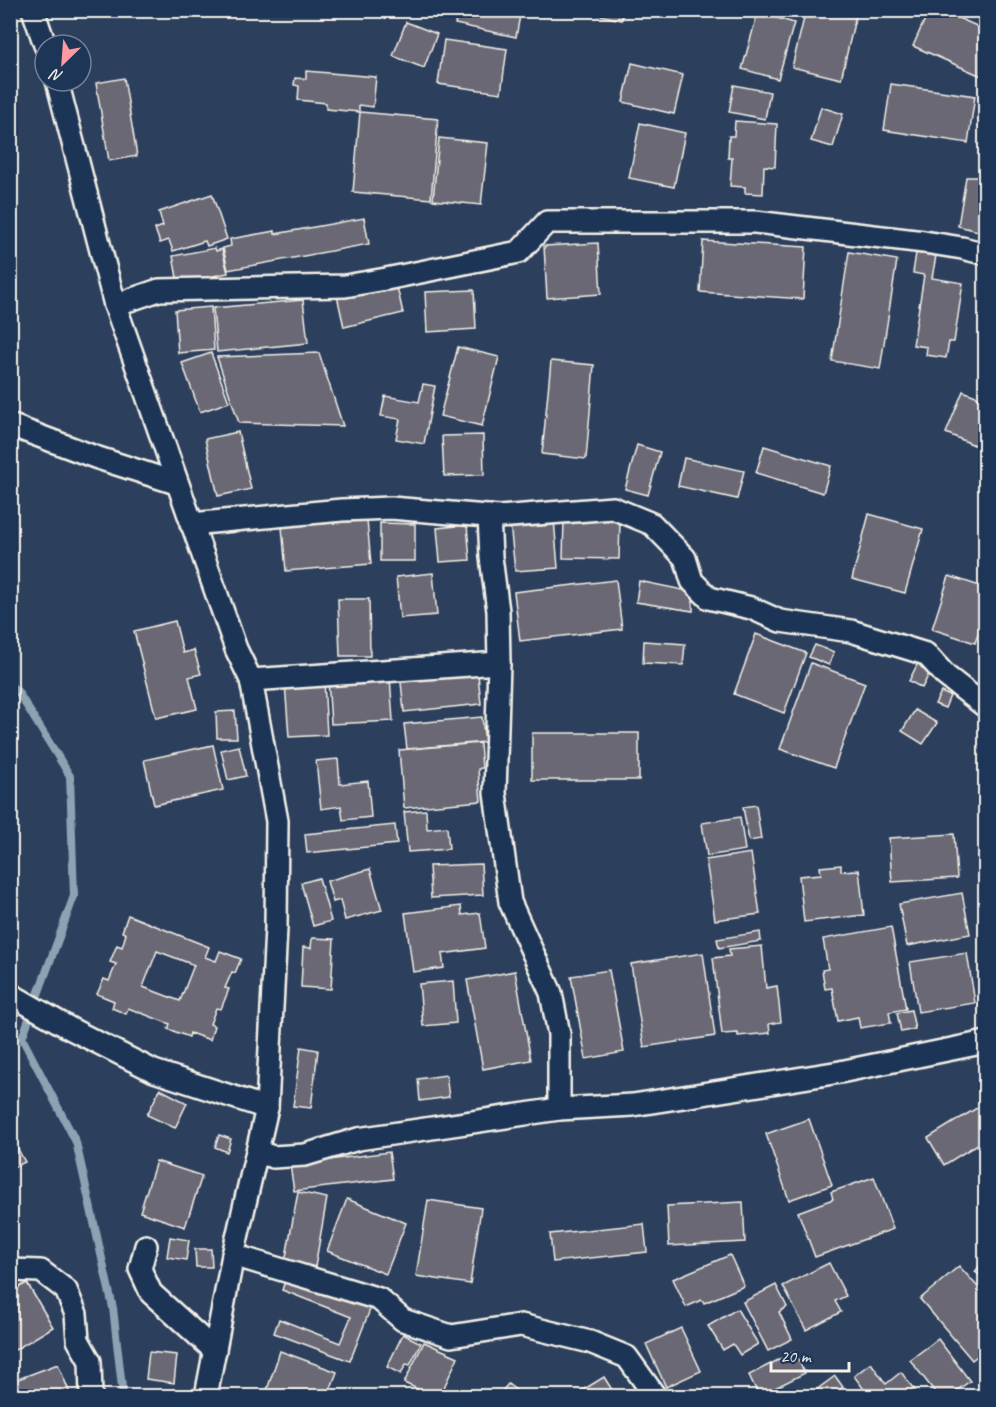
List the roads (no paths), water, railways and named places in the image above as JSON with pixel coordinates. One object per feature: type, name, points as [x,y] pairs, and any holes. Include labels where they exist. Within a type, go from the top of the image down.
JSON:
[{"type":"street","points":[[33,10],[41,33]]},
{"type":"street","points":[[60,93],[115,305],[236,649],[251,680],[277,821],[276,928],[267,1108],[233,1256],[206,1396]]},
{"type":"street","points":[[115,305],[159,290],[345,286],[386,279],[519,252],[547,222],[755,222],[924,242],[986,254]]},
{"type":"street","points":[[10,425],[94,457],[176,483]]},
{"type":"street","points":[[191,524],[342,510],[391,508],[489,516],[613,508],[652,524],[685,558],[692,581],[709,598],[751,608],[780,621],[851,631],[926,654],[946,676],[986,707]]},
{"type":"street","points":[[489,516],[491,557],[498,611],[499,663],[495,793],[510,902],[551,993],[559,1034],[559,1109]]},
{"type":"street","points":[[251,680],[499,663]]},
{"type":"street","points":[[10,994],[71,1029],[154,1071],[267,1108]]},
{"type":"street","points":[[258,1152],[273,1157],[305,1155],[357,1139],[559,1109],[633,1105],[840,1072],[986,1042]]},
{"type":"street","points":[[146,1246],[140,1269],[151,1293],[215,1351]]},
{"type":"street","points":[[233,1256],[379,1299],[403,1320],[451,1336],[521,1325],[590,1342],[627,1357],[655,1396]]},
{"type":"street","points":[[10,1270],[41,1271],[66,1290],[75,1314],[78,1340],[90,1361],[91,1396]]},
{"type":"waterway","points":[[10,685],[18,692],[70,776],[74,896],[22,1038],[76,1142],[113,1308],[123,1396]]}]
